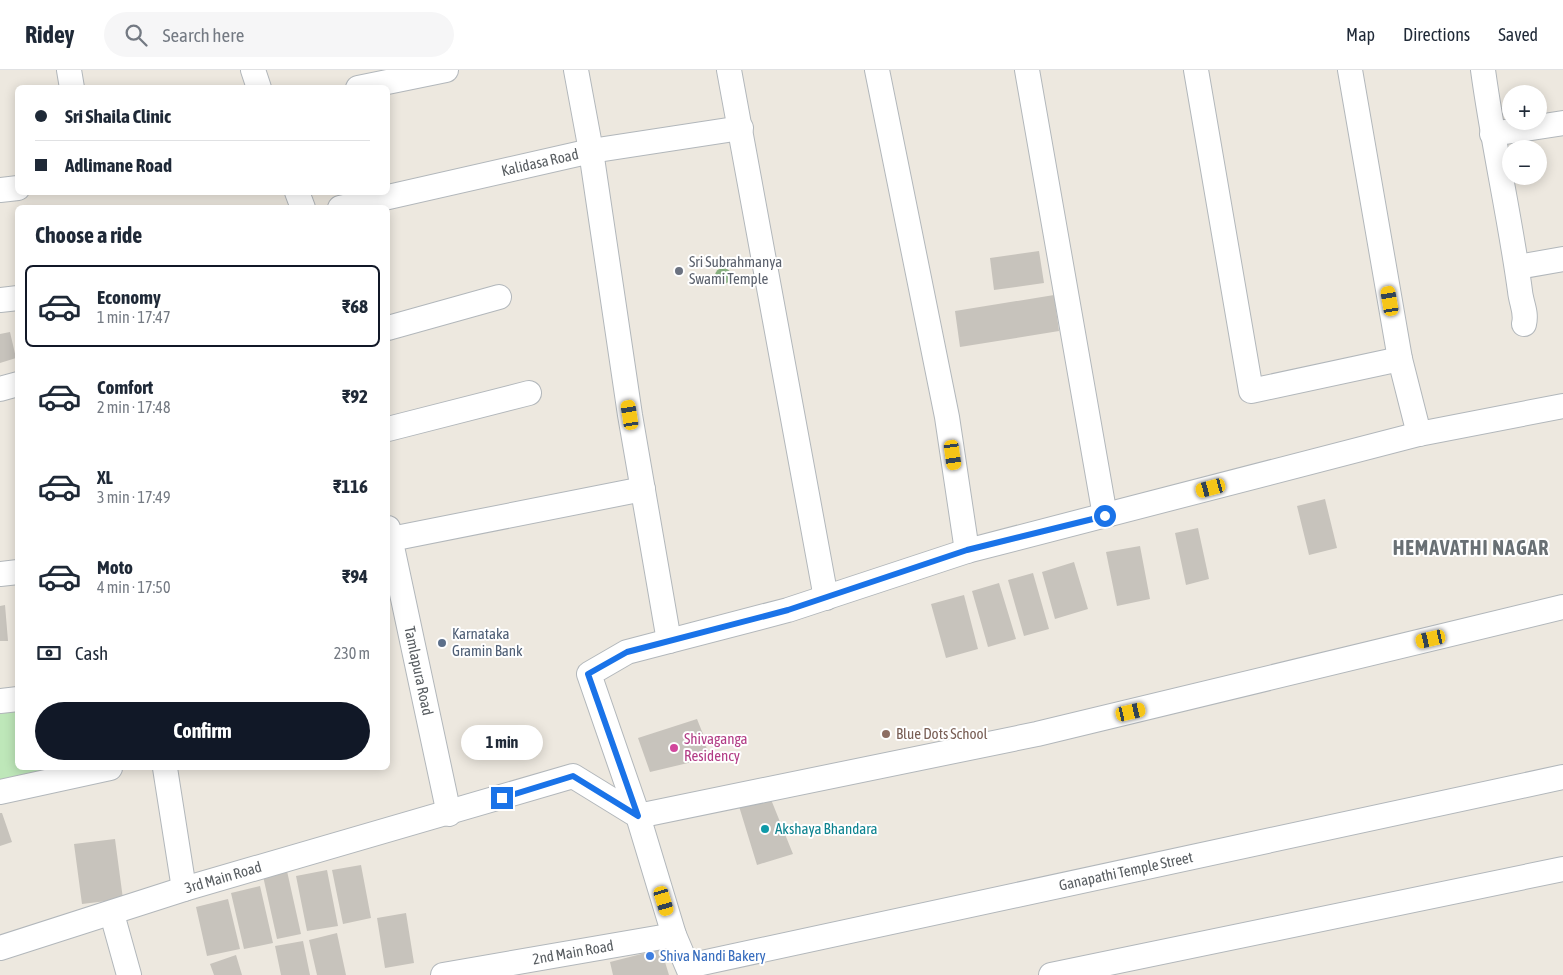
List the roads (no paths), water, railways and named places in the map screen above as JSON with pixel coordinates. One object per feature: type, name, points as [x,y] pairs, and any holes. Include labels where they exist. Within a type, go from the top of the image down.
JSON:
[{"type":"street","points":[[69,70],[72,85]]},
{"type":"street","points":[[253,70],[258,85]]},
{"type":"street","points":[[373,85],[446,70]]},
{"type":"street","points":[[576,70],[591,151],[643,488],[669,642]]},
{"type":"street","points":[[730,70],[826,598]]},
{"type":"street","points":[[877,70],[947,417],[967,550]]},
{"type":"street","points":[[1027,70],[1105,516]]},
{"type":"street","points":[[1196,70],[1251,391],[1400,359]]},
{"type":"street","points":[[1350,70],[1400,359],[1419,434]]},
{"type":"street","points":[[1483,70],[1492,134],[1526,316],[1524,324]]},
{"type":"street","points":[[1492,134],[1563,123]]},
{"type":"street","name":"Kalidasa Road","points":[[353,205],[591,151],[741,128]]},
{"type":"street","points":[[0,190],[15,188]]},
{"type":"street","points":[[1518,267],[1563,259]]},
{"type":"street","points":[[390,327],[498,297]]},
{"type":"street","points":[[0,300],[15,298]]},
{"type":"street","points":[[0,389],[15,385]]},
{"type":"street","points":[[390,428],[529,393]]},
{"type":"street","points":[[689,970],[674,935],[638,816],[588,674],[627,652],[788,610],[967,550],[1419,434],[1563,406]]},
{"type":"street","points":[[390,531],[643,488]]},
{"type":"street","name":"Tamlapura Road","points":[[390,540],[449,814]]},
{"type":"street","points":[[0,574],[15,572]]},
{"type":"street","points":[[638,816],[1037,734],[1563,608]]},
{"type":"street","points":[[0,701],[15,699]]},
{"type":"street","points":[[0,792],[101,770]]},
{"type":"street","points":[[165,770],[184,889]]},
{"type":"street","name":"3rd Main Road","points":[[0,948],[112,914],[184,889],[449,814],[573,776],[638,816]]},
{"type":"street","name":"Ganapathi Temple Street","points":[[689,970],[1563,777]]},
{"type":"street","points":[[1051,975],[1563,869]]},
{"type":"street","points":[[112,914],[129,975]]},
{"type":"street","name":"2nd Main Road","points":[[443,975],[674,935]]},
{"type":"place","name":"Sri Subrahmanya Swami Temple","points":[[679,271]]},
{"type":"place","name":"Karnataka Gramin Bank","points":[[442,643]]},
{"type":"place","name":"Blue Dots School","points":[[886,734]]},
{"type":"place","name":"Shivaganga Residency","points":[[674,748]]},
{"type":"place","name":"Akshaya Bhandara","points":[[765,829]]},
{"type":"place","name":"Shiva Nandi Bakery","points":[[650,956]]},
{"type":"district","name":"HEMAVATHI NAGAR","points":[[1471,548]]}]
